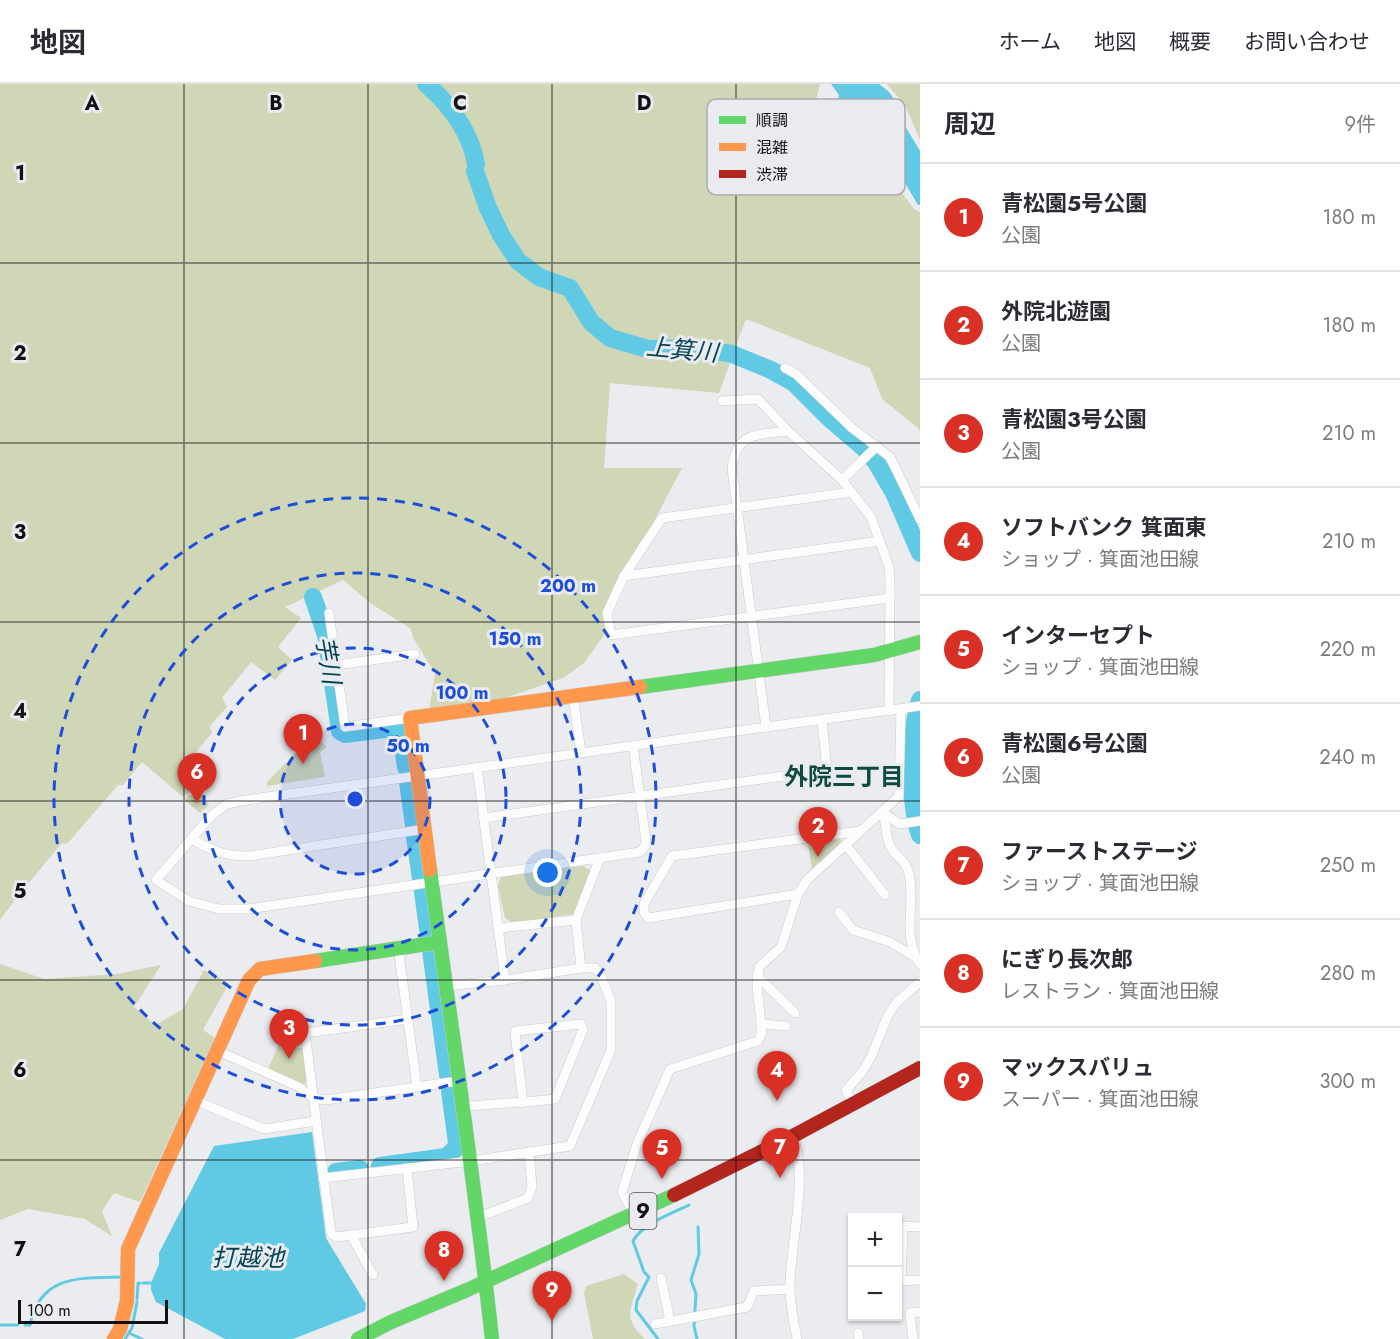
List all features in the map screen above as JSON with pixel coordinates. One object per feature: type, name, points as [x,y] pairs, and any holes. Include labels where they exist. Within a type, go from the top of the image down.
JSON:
[{"type":"street","points":[[785,368],[800,378],[875,448],[890,457],[920,519]]},
{"type":"street","points":[[722,401],[758,399],[788,431],[842,480],[871,517],[889,567],[889,711]]},
{"type":"street","points":[[766,727],[732,469],[733,456],[740,443],[749,436],[788,431]]},
{"type":"street","points":[[842,480],[875,448]]},
{"type":"street","points":[[852,492],[662,518],[624,576],[607,613],[611,635],[890,598]]},
{"type":"street","points":[[624,576],[880,541]]},
{"type":"street","points":[[329,613],[345,727],[890,652],[920,642]]},
{"type":"street","points":[[336,664],[415,654]]},
{"type":"street","points":[[573,697],[581,752]]},
{"type":"street","points":[[633,746],[646,841],[643,849],[636,853],[248,909],[219,909],[189,901],[156,880],[211,816],[227,804],[581,752],[917,707]]},
{"type":"street","points":[[634,1215],[622,1192],[637,1144],[670,1070],[758,1041],[762,1033],[757,976],[759,967],[782,947],[798,894],[807,880],[883,813],[899,795],[902,709]]},
{"type":"street","points":[[410,718],[432,881],[433,943],[446,986],[479,1217],[492,1339]]},
{"type":"street","points":[[483,818],[827,770],[822,721]]},
{"type":"street","points":[[477,767],[505,980]]},
{"type":"street","points":[[883,813],[900,824],[916,822]]},
{"type":"street","points":[[883,813],[892,850],[904,861],[909,871],[910,943],[917,960]]},
{"type":"street","points":[[192,838],[214,852],[230,856],[249,856],[425,829]]},
{"type":"street","points":[[798,894],[648,918],[644,912],[644,904],[672,856],[861,831]]},
{"type":"street","points":[[846,845],[885,895]]},
{"type":"street","points":[[581,968],[576,920],[600,858]]},
{"type":"street","points":[[839,912],[853,930],[890,942],[917,960]]},
{"type":"street","points":[[499,928],[576,920]]},
{"type":"street","points":[[114,1339],[120,1329],[127,1301],[128,1249],[249,980],[260,969],[433,943]]},
{"type":"street","points":[[398,948],[417,1088]]},
{"type":"street","points":[[323,1178],[471,1161],[570,1146],[611,1050],[611,1001],[600,973],[595,968],[581,968],[505,980],[446,986]]},
{"type":"street","points":[[757,976],[795,1013]]},
{"type":"street","points":[[852,1103],[846,1090],[862,1072],[871,1057],[888,1015],[897,1002],[920,982]]},
{"type":"street","points":[[407,1168],[413,1227],[336,1237],[331,1233],[305,1033],[408,1019]]},
{"type":"street","points":[[462,1107],[523,1103],[555,1099],[583,1030],[581,1024],[515,1031],[523,1103]]},
{"type":"street","points":[[761,1024],[786,1026]]},
{"type":"street","points":[[216,1050],[299,1087],[313,1098],[325,1100],[458,1081]]},
{"type":"street","name":"9","points":[[358,1339],[391,1322],[634,1215],[794,1136],[920,1068]]},
{"type":"street","points":[[194,1100],[264,1129],[316,1121]]},
{"type":"street","points":[[794,1136],[798,1148],[799,1178],[790,1289],[797,1339]]},
{"type":"street","points":[[479,1217],[528,1198],[532,1186],[530,1152]]},
{"type":"street","points":[[920,1227],[903,1226],[901,1281],[920,1280]]},
{"type":"street","points":[[351,1235],[373,1275]]},
{"type":"street","points":[[661,1278],[670,1321]]},
{"type":"street","points":[[655,1324],[747,1307],[754,1291],[790,1289]]},
{"type":"street","points":[[913,1339],[910,1313],[920,1312]]},
{"type":"green space","points":[[0,84],[820,84],[816,99],[707,99],[707,195],[903,195],[914,209],[920,212],[920,432],[882,399],[870,368],[746,319],[719,393],[610,383],[604,468],[682,468],[617,591],[605,634],[584,663],[563,678],[491,703],[429,711],[435,673],[413,638],[411,629],[370,603],[343,580],[285,607],[301,618],[278,647],[292,660],[275,680],[251,662],[222,698],[227,707],[210,726],[212,733],[190,759],[205,779],[183,797],[142,762],[123,785],[118,785],[67,844],[62,843],[0,920]]},
{"type":"green space","points":[[887,84],[920,84],[920,140],[905,105],[905,99],[900,99]]},
{"type":"green space","points":[[313,735],[327,747],[320,752],[325,777],[267,786],[267,782]]},
{"type":"green space","points":[[201,792],[209,805],[200,813],[184,800],[188,795],[197,796]]},
{"type":"green space","points":[[840,839],[842,843],[812,870],[808,844]]},
{"type":"green space","points":[[583,866],[592,871],[574,914],[513,923],[505,918],[498,886],[501,876]]},
{"type":"green space","points":[[0,964],[44,979],[117,974],[161,965],[134,1007],[155,1025],[183,1009],[204,970],[229,983],[203,1030],[215,1038],[140,1202],[114,1193],[102,1211],[112,1236],[85,1219],[28,1209],[0,1220]]},
{"type":"green space","points":[[280,1042],[304,1049],[307,1080],[304,1085],[268,1069]]},
{"type":"green space","points":[[624,1274],[638,1284],[630,1314],[638,1332],[645,1339],[593,1339],[584,1293],[586,1286]]},
{"type":"water","points":[[831,84],[879,84],[894,99],[838,99],[839,95]]},
{"type":"water","points":[[905,126],[920,151],[920,205],[905,183]]},
{"type":"water","name":"打越池","points":[[312,1132],[326,1238],[366,1304],[365,1311],[293,1339],[225,1339],[156,1302],[151,1283],[159,1264],[159,1253],[214,1146]]},
{"type":"waterway","name":"上箕川","points":[[426,84],[458,120],[469,141],[476,164]]},
{"type":"waterway","name":"上箕川","points":[[475,171],[488,208],[501,235],[518,261],[539,277],[570,288],[591,322],[610,338],[648,349],[697,348],[732,354],[793,382],[876,462],[894,493],[920,553]]},
{"type":"waterway","name":"芋川","points":[[313,597],[326,635],[340,731],[345,734],[400,727],[406,767]]},
{"type":"waterway","name":"上箕川","points":[[920,700],[914,730],[912,768],[916,822],[920,835]]},
{"type":"waterway","name":"芋川","points":[[408,782],[414,825]]},
{"type":"waterway","name":"芋川","points":[[415,837],[421,879]]},
{"type":"waterway","name":"芋川","points":[[423,892],[448,1075]]},
{"type":"waterway","name":"芋川","points":[[380,1166],[446,1157],[455,1149],[457,1143],[450,1091]]},
{"type":"waterway","name":"芋川","points":[[336,1172],[360,1169]]},
{"type":"waterway","points":[[658,1339],[636,1310],[637,1301],[649,1277],[644,1272],[633,1241],[650,1224],[689,1205]]},
{"type":"waterway","points":[[697,1339],[694,1326],[696,1294],[691,1280],[699,1254],[698,1227]]},
{"type":"waterway","points":[[25,1325],[30,1325],[35,1309],[52,1288],[76,1279],[120,1277]]},
{"type":"waterway","points":[[137,1299],[138,1283],[140,1283]]},
{"type":"waterway","points":[[143,1283],[151,1283]]},
{"type":"waterway","points":[[125,1339],[132,1328],[137,1302]]},
{"type":"waterway","points":[[0,1325],[18,1325]]},
{"type":"waterway","points":[[129,1333],[142,1339]]},
{"type":"traffic: fast","points":[[640,687],[874,655],[920,642]]},
{"type":"traffic: fast","points":[[430,870],[492,1339]]},
{"type":"traffic: fast","points":[[315,961],[440,942]]},
{"type":"traffic: fast","points":[[358,1339],[674,1195]]},
{"type":"traffic: slow","points":[[430,870],[410,718],[640,687]]},
{"type":"traffic: slow","points":[[114,1339],[120,1329],[127,1301],[128,1249],[249,980],[260,969],[315,961]]},
{"type":"traffic: jam","points":[[674,1195],[793,1136],[920,1068]]},
{"type":"place","name":"青松園5号公園","points":[[303,764]]},
{"type":"place","name":"青松園6号公園","points":[[197,803]]},
{"type":"place","name":"外院北遊園","points":[[818,857]]},
{"type":"place","name":"青松園3号公園","points":[[289,1059]]},
{"type":"place","name":"ソフトバンク 箕面東","points":[[777,1101]]},
{"type":"place","name":"ファーストステージ","points":[[780,1178]]},
{"type":"place","name":"インターセプト","points":[[662,1179]]},
{"type":"place","name":"にぎり長次郎","points":[[444,1281]]},
{"type":"place","name":"マックスバリュ","points":[[552,1321]]},
{"type":"district","name":"外院三丁目","points":[[844,777]]}]
